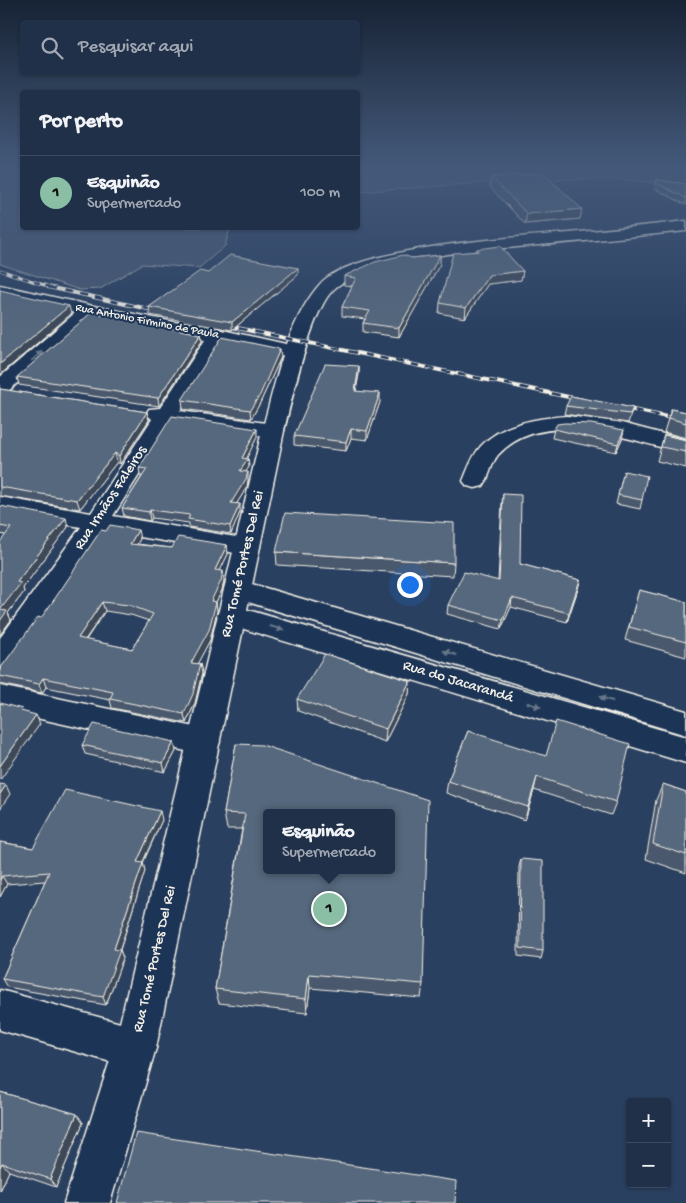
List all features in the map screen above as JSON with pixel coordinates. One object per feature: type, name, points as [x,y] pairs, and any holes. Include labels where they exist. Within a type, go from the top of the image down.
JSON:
[{"type":"street","name":"Rua Tomé Portes Del Rei","points":[[87,1203],[135,1048],[273,431],[296,352],[317,299],[328,285],[351,272],[391,260],[452,249],[686,226]]},
{"type":"street","name":"Rua Antonio Firmino de Paula","points":[[0,290],[89,311],[218,335],[296,352]]},
{"type":"street","points":[[6,390],[89,311]]},
{"type":"street","name":"Rua Irmãos Faleiros","points":[[0,660],[97,522],[164,415],[218,335]]},
{"type":"street","points":[[135,411],[273,431]]},
{"type":"street","points":[[475,481],[488,452],[508,436],[530,427],[552,422],[572,422],[615,429],[654,437],[686,447]]},
{"type":"street","points":[[0,505],[247,547]]},
{"type":"street","name":"Rua do Jacarandá","points":[[234,602],[638,722],[686,750]]},
{"type":"street","points":[[0,698],[204,742]]},
{"type":"street","name":"Rua do Jacarandá","points":[[638,722],[686,722]]},
{"type":"street","points":[[0,1010],[135,1048]]},
{"type":"shaded area","points":[[0,222],[20,222],[20,230],[229,230],[225,246],[199,268],[142,264],[100,289],[80,290],[0,264]]},
{"type":"building","points":[[500,246],[523,271],[489,275],[466,308],[440,303],[453,253],[479,251],[477,249]]},
{"type":"building","points":[[230,255],[298,268],[232,322],[149,307],[200,271],[208,273]]},
{"type":"building","points":[[403,255],[412,258],[440,255],[399,328],[363,323],[370,311],[342,307],[356,278],[344,276],[375,262]]},
{"type":"building","points":[[0,290],[69,306],[0,364]]},
{"type":"building","points":[[92,312],[201,334],[158,398],[17,377]]},
{"type":"building","points":[[222,337],[280,349],[260,395],[250,410],[182,400]]},
{"type":"building","points":[[325,364],[359,366],[355,391],[380,393],[367,431],[351,429],[346,442],[294,436]]},
{"type":"building","points":[[0,389],[147,412],[119,456],[115,453],[77,500],[0,487]]},
{"type":"building","points":[[571,396],[633,408],[630,414],[566,406]]},
{"type":"building","points":[[671,409],[686,412],[686,423],[669,418]]},
{"type":"building","points":[[172,416],[257,429],[242,458],[248,459],[240,471],[248,472],[246,479],[231,503],[240,504],[230,526],[188,519],[190,515],[122,508],[147,469],[139,468]]},
{"type":"building","points":[[557,424],[591,424],[624,430],[618,444],[554,429]]},
{"type":"building","points":[[664,435],[686,440],[686,452],[661,447]]},
{"type":"building","points":[[624,471],[647,476],[642,500],[618,495]]},
{"type":"building","points":[[503,494],[521,495],[520,564],[580,580],[569,613],[512,598],[503,620],[448,605],[464,572],[499,581]]},
{"type":"building","points":[[0,506],[66,518],[17,582],[21,583],[0,610],[0,542],[11,528],[0,526]]},
{"type":"building","points":[[285,513],[454,523],[454,563],[276,552]]},
{"type":"building","points":[[110,525],[138,530],[130,544],[172,548],[178,537],[227,545],[215,570],[223,571],[221,581],[211,601],[216,602],[209,630],[191,663],[200,664],[193,694],[184,714],[110,699],[113,692],[43,678],[39,684],[0,676],[0,669],[38,617],[41,618],[101,530],[106,531]],"holes":[[[102,602],[129,605],[153,614],[132,649],[78,638]]]},
{"type":"building","points":[[639,590],[686,602],[686,642],[629,627]]},
{"type":"building","points":[[0,610],[7,611],[0,621]]},
{"type":"building","points":[[325,654],[410,681],[386,729],[297,699]]},
{"type":"building","points":[[0,703],[36,715],[0,766]]},
{"type":"building","points":[[556,721],[630,744],[616,802],[537,777],[528,807],[448,781],[468,731],[546,756]]},
{"type":"building","points":[[94,724],[174,742],[163,763],[82,745]]},
{"type":"building","points":[[236,744],[262,745],[428,800],[423,984],[309,974],[306,999],[215,989],[245,814],[224,813]]},
{"type":"building","points":[[0,784],[6,785],[0,794]]},
{"type":"building","points":[[663,784],[686,792],[686,855],[653,844]]},
{"type":"building","points":[[65,790],[160,811],[137,862],[143,863],[114,949],[120,950],[103,997],[2,979],[49,872],[2,876],[0,880],[0,842],[33,848]]},
{"type":"building","points":[[521,859],[543,861],[543,951],[520,948]]},
{"type":"building","points":[[0,1092],[77,1114],[50,1179],[2,1163],[0,1167]]},
{"type":"building","points":[[136,1133],[456,1181],[455,1203],[117,1203]]},
{"type":"railway","points":[[0,270],[53,288]]},
{"type":"railway","points":[[48,287],[162,312]]},
{"type":"railway","points":[[223,325],[583,400]]},
{"type":"railway","points":[[619,407],[686,421]]},
{"type":"place","name":"Esquinão","points":[[329,909]]}]
